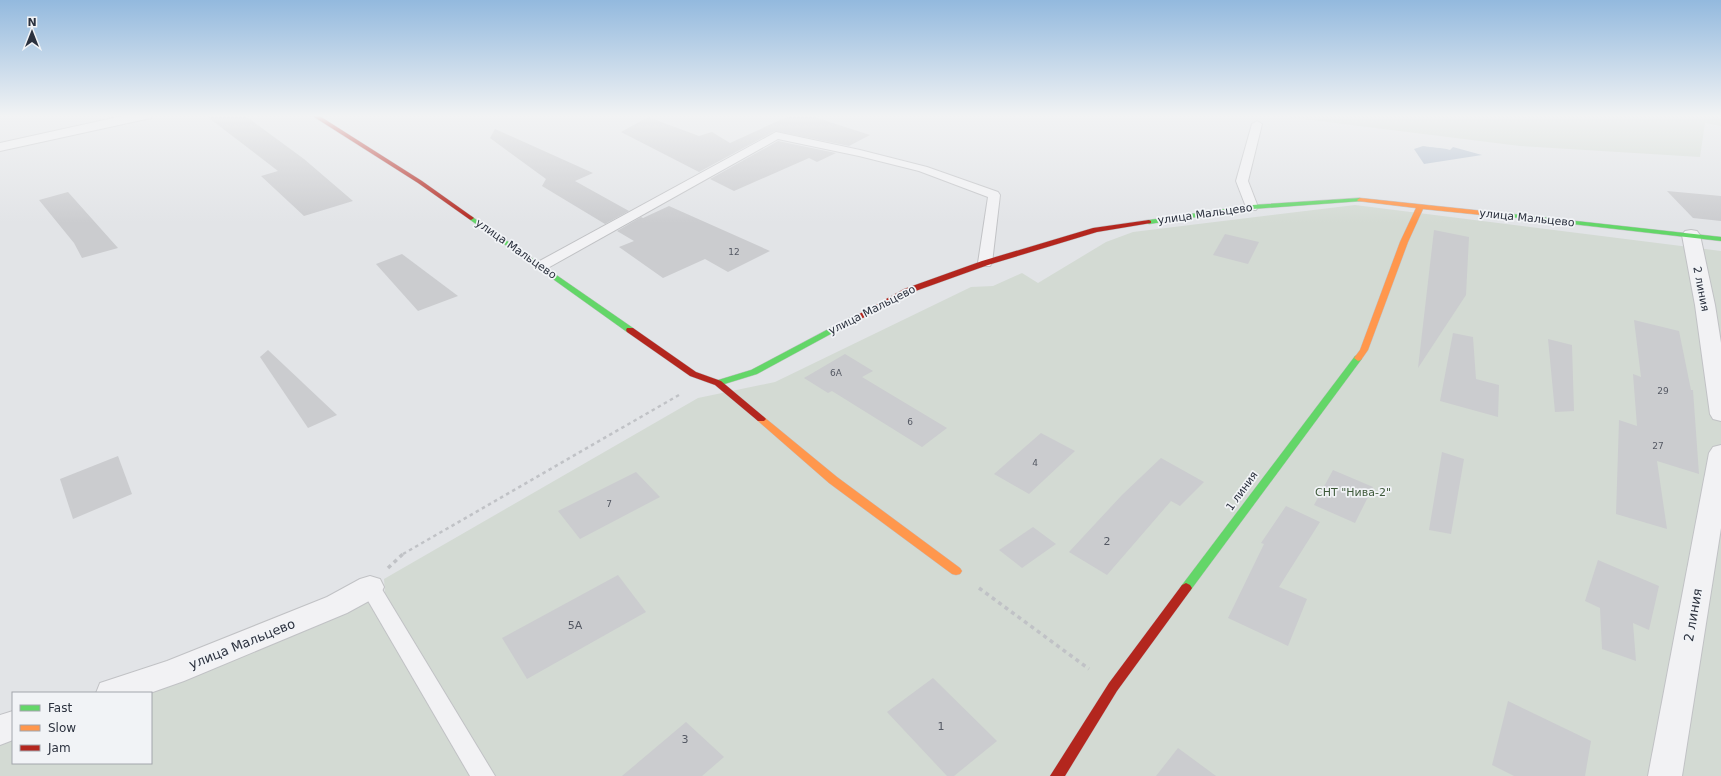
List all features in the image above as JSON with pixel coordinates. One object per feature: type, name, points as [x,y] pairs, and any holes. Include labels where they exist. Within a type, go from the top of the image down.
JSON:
[{"type":"street","name":"улица Мальцево","points":[[371,151],[420,182],[693,374],[718,383],[834,480],[956,571]]},
{"type":"street","name":"улица Мальцево","points":[[718,383],[754,372],[907,291],[985,263],[1096,230],[1252,207],[1355,200],[1721,239]]},
{"type":"street","name":"1 линия","points":[[1057,776],[1113,687],[1267,478],[1364,350],[1404,242],[1420,207]]},
{"type":"street","name":"2 линия","points":[[1691,235],[1705,305],[1721,414]]},
{"type":"street","name":"2 линия","points":[[1665,776],[1721,453]]},
{"type":"street","name":"улица Мальцево","points":[[114,692],[173,672],[337,604],[370,587]]},
{"type":"street","points":[[0,730],[12,725]]},
{"type":"lane","points":[[541,266],[748,151]]},
{"type":"lane","points":[[856,151],[909,166],[994,195],[985,263]]},
{"type":"lane","points":[[1250,151],[1242,181],[1252,207]]},
{"type":"lane","points":[[370,587],[483,776]]},
{"type":"path","points":[[370,587],[400,556],[675,396],[718,383]]},
{"type":"path","points":[[956,571],[1113,687]]},
{"type":"green space","points":[[1605,151],[1701,151],[1700,157]]},
{"type":"green space","name":"СНТ \"Нива-2\"","points":[[1355,205],[1721,251],[1721,776],[0,776],[0,745],[12,740],[12,764],[152,764],[152,692],[135,692],[385,593],[384,579],[698,398],[775,382],[971,287],[993,286],[1022,273],[1038,283],[1106,242],[1133,232]]},
{"type":"water","points":[[1415,151],[1468,151],[1482,155],[1424,164]]},
{"type":"building","points":[[252,151],[293,151],[353,201],[304,216],[261,176],[278,171]]},
{"type":"building","points":[[508,151],[544,151],[593,173],[575,181],[629,211],[605,224],[542,186],[546,179]]},
{"type":"building","points":[[658,151],[738,151],[699,172]]},
{"type":"building","points":[[760,151],[827,151],[836,153],[817,162],[809,158],[734,191],[710,179]]},
{"type":"building","points":[[1667,191],[1721,196],[1721,221],[1693,218]]},
{"type":"building","points":[[68,192],[118,248],[82,258],[74,243],[39,200]]},
{"type":"building","points":[[669,206],[770,251],[728,272],[705,259],[663,278],[619,247],[634,241],[617,231],[641,217],[643,218]]},
{"type":"building","points":[[1434,230],[1469,237],[1466,295],[1418,368]]},
{"type":"building","points":[[1225,234],[1259,242],[1248,264],[1213,255]]},
{"type":"building","points":[[402,254],[458,296],[418,311],[376,264]]},
{"type":"building","points":[[1634,320],[1679,331],[1691,390],[1693,390],[1699,474],[1657,461],[1667,529],[1616,514],[1619,420],[1637,426],[1633,374],[1641,377]]},
{"type":"building","points":[[1453,333],[1473,337],[1476,379],[1499,385],[1498,417],[1440,401]]},
{"type":"building","points":[[1548,339],[1572,345],[1574,411],[1555,412]]},
{"type":"building","points":[[268,350],[337,415],[308,428],[260,357]]},
{"type":"building","points":[[845,354],[873,371],[862,377],[947,428],[922,447],[832,391],[828,393],[804,378]]},
{"type":"building","points":[[1041,433],[1075,451],[1029,494],[994,474]]},
{"type":"building","points":[[1442,452],[1464,459],[1451,534],[1429,530]]},
{"type":"building","points":[[118,456],[132,494],[73,519],[60,479]]},
{"type":"building","points":[[1161,458],[1204,482],[1180,506],[1171,501],[1107,575],[1069,552],[1122,495]]},
{"type":"building","points":[[1333,470],[1373,487],[1355,523],[1314,505]]},
{"type":"building","points":[[636,472],[660,497],[580,539],[558,511]]},
{"type":"building","points":[[1286,506],[1320,522],[1279,587],[1307,599],[1288,646],[1228,618],[1264,544],[1261,543]]},
{"type":"building","points":[[1033,527],[1056,544],[1022,568],[999,550]]},
{"type":"building","points":[[1598,560],[1659,586],[1649,630],[1633,623],[1636,661],[1602,649],[1600,608],[1585,601]]},
{"type":"building","points":[[618,575],[646,612],[527,679],[502,638]]},
{"type":"building","points":[[933,678],[997,741],[954,776],[947,776],[887,712]]},
{"type":"building","points":[[1508,701],[1591,741],[1585,776],[1514,776],[1492,765]]},
{"type":"building","points":[[686,722],[724,757],[702,776],[622,776]]},
{"type":"building","points":[[1178,748],[1216,776],[1156,776]]},
{"type":"traffic: fast","points":[[1149,222],[1252,207],[1360,200]]},
{"type":"traffic: fast","points":[[1512,216],[1721,239]]},
{"type":"traffic: fast","points":[[471,218],[630,330]]},
{"type":"traffic: fast","points":[[718,383],[754,372],[858,317]]},
{"type":"traffic: fast","points":[[1186,588],[1358,358]]},
{"type":"traffic: slow","points":[[1360,200],[1512,216]]},
{"type":"traffic: slow","points":[[1358,358],[1364,350],[1404,242],[1420,207]]},
{"type":"traffic: slow","points":[[761,419],[833,480],[956,571]]},
{"type":"traffic: jam","points":[[371,151],[420,182],[471,218]]},
{"type":"traffic: jam","points":[[858,317],[907,291],[985,263],[1096,230],[1149,222]]},
{"type":"traffic: jam","points":[[630,330],[693,374],[718,383],[761,419]]},
{"type":"traffic: jam","points":[[1057,776],[1113,687],[1186,588]]}]
